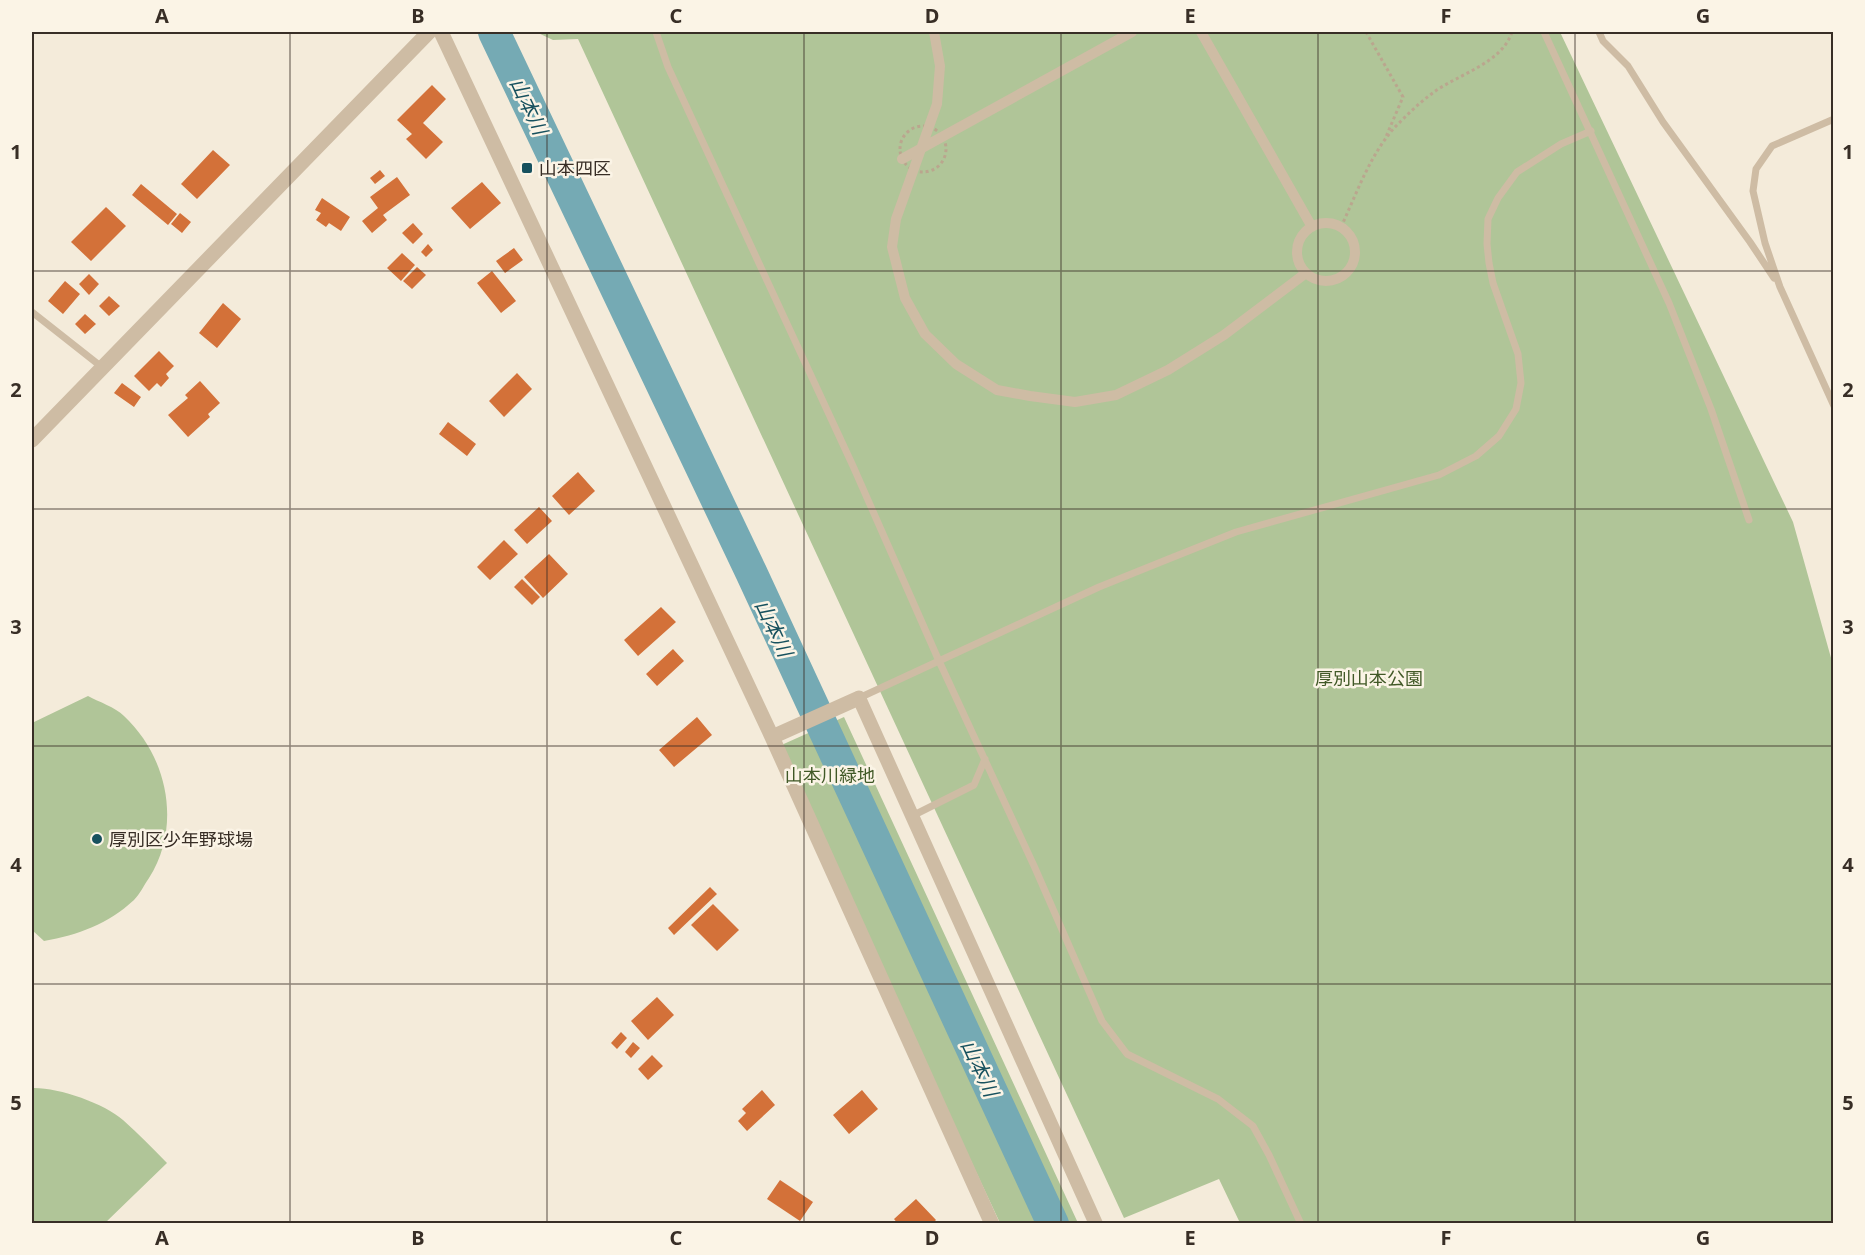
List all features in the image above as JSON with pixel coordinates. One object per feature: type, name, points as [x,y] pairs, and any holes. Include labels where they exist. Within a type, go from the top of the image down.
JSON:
[{"type":"street","points":[[32,440],[429,32]]},
{"type":"street","points":[[441,32],[772,736],[992,1224]]},
{"type":"street","points":[[934,32],[940,66],[937,104],[896,219],[892,247],[905,298],[925,334],[956,364],[997,390],[1075,402],[1116,395],[1166,371],[1224,335],[1306,273]]},
{"type":"street","points":[[903,159],[1132,32]]},
{"type":"street","points":[[1201,32],[1312,227]]},
{"type":"street","points":[[1326,223],[1341,227],[1352,238],[1355,246],[1353,264],[1341,277],[1327,281],[1319,280],[1306,273],[1298,258],[1298,249],[1300,241],[1312,227],[1326,223]]},
{"type":"street","points":[[772,736],[852,701],[912,816],[1096,1224]]},
{"type":"lane","points":[[656,32],[668,67],[853,466],[1102,1021],[1127,1054],[1218,1099],[1253,1126],[1301,1224]]},
{"type":"lane","points":[[1544,32],[1669,303],[1711,409],[1749,520]]},
{"type":"lane","points":[[1599,32],[1604,41],[1628,66],[1663,122],[1750,242],[1779,287]]},
{"type":"lane","points":[[1833,119],[1772,146],[1756,169],[1753,191],[1765,243],[1779,287],[1833,406]]},
{"type":"lane","points":[[852,701],[1099,587],[1236,532],[1438,475],[1476,456],[1500,436],[1516,409],[1521,383],[1518,354],[1493,283],[1487,244],[1488,219],[1498,198],[1516,172],[1561,144],[1591,131]]},
{"type":"lane","points":[[32,312],[103,368]]},
{"type":"lane","points":[[912,816],[974,785],[985,759]]},
{"type":"path","points":[[1366,32],[1403,97],[1383,145]]},
{"type":"path","points":[[1341,227],[1372,161],[1394,128],[1435,92],[1492,58],[1504,48],[1512,32]]},
{"type":"green space","name":"厚別山本公園","points":[[536,32],[1560,32],[1793,522],[1833,665],[1833,1223],[1240,1223],[1219,1179],[1124,1218],[578,39],[553,40]]},
{"type":"green space","name":"厚別区少年野球場","points":[[88,696],[112,707],[124,716],[151,751],[160,772],[165,793],[167,815],[165,837],[159,858],[134,900],[103,922],[69,935],[44,941],[32,930],[32,723]]},
{"type":"green space","name":"山本川緑地","points":[[844,717],[1078,1223],[1000,1223],[777,747]]},
{"type":"green space","points":[[32,1088],[67,1093],[115,1114],[167,1163],[105,1223],[32,1223]]},
{"type":"building","points":[[432,85],[446,99],[423,123],[443,142],[426,159],[406,139],[412,134],[397,120]]},
{"type":"building","points":[[213,150],[230,165],[197,199],[181,184]]},
{"type":"building","points":[[380,170],[385,176],[375,184],[370,178]]},
{"type":"building","points":[[397,177],[410,195],[383,215],[387,220],[372,233],[362,221],[378,208],[370,197]]},
{"type":"building","points":[[482,182],[501,203],[470,229],[451,208]]},
{"type":"building","points":[[141,184],[177,214],[168,225],[132,195]]},
{"type":"building","points":[[322,198],[350,217],[341,231],[329,223],[326,227],[316,220],[321,213],[315,210]]},
{"type":"building","points":[[106,207],[126,226],[91,261],[71,242]]},
{"type":"building","points":[[180,213],[191,222],[182,233],[171,224]]},
{"type":"building","points":[[413,223],[423,234],[413,244],[402,233]]},
{"type":"building","points":[[428,244],[433,250],[426,257],[421,252]]},
{"type":"building","points":[[514,248],[523,260],[505,273],[496,261]]},
{"type":"building","points":[[402,253],[415,265],[401,281],[387,268]]},
{"type":"building","points":[[417,267],[426,275],[412,289],[403,281]]},
{"type":"building","points":[[492,271],[516,301],[501,313],[477,283]]},
{"type":"building","points":[[89,274],[99,284],[89,295],[79,284]]},
{"type":"building","points":[[65,281],[80,294],[63,314],[48,301]]},
{"type":"building","points":[[109,296],[120,306],[109,316],[99,306]]},
{"type":"building","points":[[223,303],[241,319],[217,348],[199,333]]},
{"type":"building","points":[[85,314],[96,324],[85,334],[75,324]]},
{"type":"building","points":[[159,351],[174,366],[166,374],[169,378],[161,387],[157,383],[149,391],[134,376]]},
{"type":"building","points":[[517,373],[532,389],[504,417],[489,401]]},
{"type":"building","points":[[200,381],[220,403],[208,414],[210,417],[188,437],[168,415],[188,398],[185,395]]},
{"type":"building","points":[[122,383],[141,397],[134,407],[114,393]]},
{"type":"building","points":[[448,422],[476,444],[467,456],[439,434]]},
{"type":"building","points":[[578,472],[595,491],[569,515],[552,496]]},
{"type":"building","points":[[539,507],[552,521],[527,544],[514,530]]},
{"type":"building","points":[[504,540],[518,554],[490,580],[477,567]]},
{"type":"building","points":[[549,554],[568,574],[543,598],[524,577]]},
{"type":"building","points":[[522,579],[540,597],[532,605],[514,587]]},
{"type":"building","points":[[661,607],[676,622],[638,656],[624,640]]},
{"type":"building","points":[[673,649],[684,661],[657,686],[646,674]]},
{"type":"building","points":[[697,717],[712,735],[674,767],[659,750]]},
{"type":"building","points":[[710,887],[717,894],[674,935],[668,928]]},
{"type":"building","points":[[713,904],[739,930],[717,951],[691,925]]},
{"type":"building","points":[[657,997],[674,1015],[648,1040],[631,1021]]},
{"type":"building","points":[[621,1032],[627,1038],[617,1049],[611,1043]]},
{"type":"building","points":[[633,1042],[640,1048],[631,1058],[625,1052]]},
{"type":"building","points":[[652,1055],[663,1066],[648,1080],[638,1069]]},
{"type":"building","points":[[762,1090],[775,1105],[747,1131],[738,1121],[746,1113],[742,1109]]},
{"type":"building","points":[[862,1090],[878,1109],[849,1134],[833,1115]]},
{"type":"building","points":[[780,1180],[813,1202],[800,1221],[767,1199]]},
{"type":"building","points":[[916,1199],[936,1220],[932,1224],[898,1224],[894,1219]]},
{"type":"waterway","name":"山本川","points":[[494,32],[751,572],[1053,1224]]},
{"type":"place","name":"山本四区","points":[[527,168]]},
{"type":"place","name":"厚別区少年野球場","points":[[97,839]]}]
